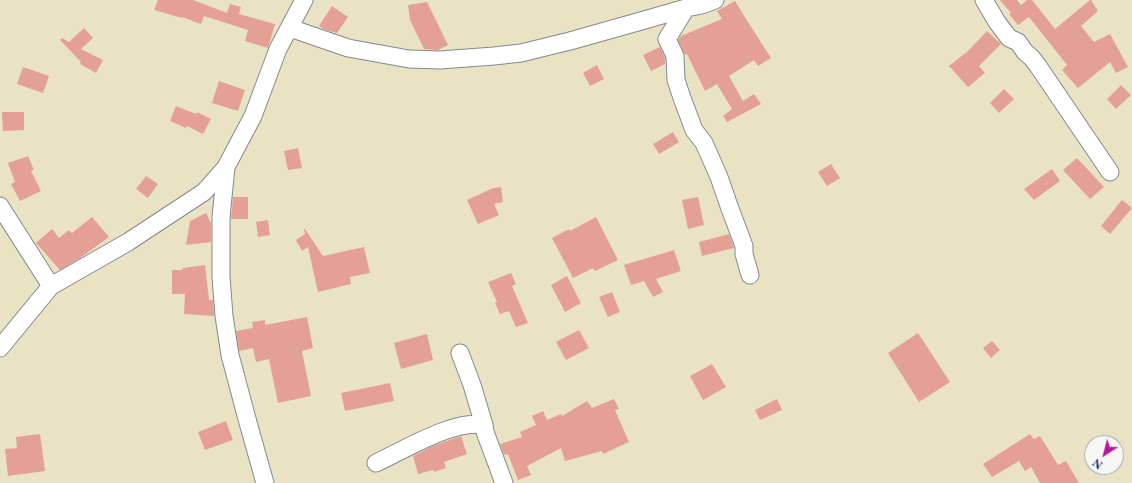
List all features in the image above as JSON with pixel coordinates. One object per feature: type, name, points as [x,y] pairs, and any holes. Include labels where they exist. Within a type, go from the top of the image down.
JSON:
[{"type":"street","points":[[0,348],[51,286],[128,242],[204,192],[226,167],[253,116],[278,49],[304,0]]},
{"type":"street","points":[[290,28],[348,48],[409,59],[440,60],[521,53],[686,8],[702,5],[715,0]]},
{"type":"street","points":[[984,0],[997,22],[1009,38],[1018,42],[1038,66],[1110,172]]},
{"type":"street","points":[[686,8],[667,39],[675,56],[676,80],[694,130],[704,143],[719,176],[744,246],[744,254],[750,275]]},
{"type":"street","points":[[226,167],[221,217],[220,277],[224,316],[230,355],[265,483]]},
{"type":"street","points":[[0,206],[51,286]]},
{"type":"street","points":[[460,353],[472,385],[485,432],[504,483]]},
{"type":"street","points":[[376,463],[442,432],[462,426],[476,424],[484,425]]},
{"type":"building","points":[[158,0],[193,0],[227,13],[230,4],[241,7],[239,14],[275,24],[268,48],[245,41],[248,30],[204,16],[201,24],[182,17],[154,10]]},
{"type":"building","points":[[1000,0],[1017,0],[1021,5],[1027,0],[1032,0],[1055,29],[1091,0],[1098,11],[1081,26],[1094,42],[1110,34],[1128,67],[1116,73],[1110,62],[1078,88],[1062,70],[1067,65],[1029,17],[1018,25],[1009,14],[1011,13]]},
{"type":"building","points":[[735,1],[771,58],[758,66],[754,60],[729,76],[743,101],[754,94],[761,104],[727,122],[723,116],[732,109],[717,84],[705,91],[687,54],[685,55],[678,40],[681,36],[722,19],[717,11]]},
{"type":"building","points":[[427,2],[448,45],[438,50],[424,49],[410,20],[408,5]]},
{"type":"building","points":[[332,6],[348,17],[337,33],[323,29],[319,26]]},
{"type":"building","points":[[84,28],[93,38],[81,49],[103,60],[96,73],[80,64],[81,62],[60,40],[62,38],[69,42]]},
{"type":"building","points":[[987,31],[1001,44],[979,66],[985,73],[968,87],[949,66],[968,51]]},
{"type":"building","points":[[660,47],[665,58],[665,64],[651,71],[643,55]]},
{"type":"building","points":[[597,65],[604,79],[590,86],[583,73]]},
{"type":"building","points":[[23,67],[49,76],[43,93],[17,84]]},
{"type":"building","points":[[219,81],[245,90],[238,111],[212,103]]},
{"type":"building","points":[[1121,85],[1131,95],[1116,109],[1107,99]]},
{"type":"building","points":[[1004,89],[1014,99],[999,113],[990,103]]},
{"type":"building","points":[[176,106],[196,114],[197,112],[211,119],[203,134],[187,126],[186,128],[170,121]]},
{"type":"building","points":[[2,112],[24,112],[24,130],[3,131]]},
{"type":"building","points":[[673,132],[679,142],[659,154],[653,144]]},
{"type":"building","points":[[298,148],[302,168],[288,170],[284,151]]},
{"type":"building","points":[[28,156],[34,170],[31,171],[41,191],[20,201],[11,184],[15,182],[8,163]]},
{"type":"building","points":[[1077,158],[1104,187],[1090,199],[1063,170]]},
{"type":"building","points":[[831,164],[840,178],[827,186],[818,172]]},
{"type":"building","points":[[1052,169],[1060,181],[1034,200],[1024,189]]},
{"type":"building","points":[[146,176],[158,184],[148,198],[136,189]]},
{"type":"building","points":[[501,187],[503,202],[494,204],[499,215],[478,224],[467,200],[493,188]]},
{"type":"building","points":[[233,197],[248,197],[248,219],[231,219]]},
{"type":"building","points":[[698,197],[704,225],[688,229],[682,200]]},
{"type":"building","points":[[1122,200],[1132,208],[1110,234],[1101,226]]},
{"type":"building","points":[[206,213],[211,223],[211,242],[186,245],[190,221]]},
{"type":"building","points":[[92,217],[109,237],[80,258],[60,270],[36,243],[52,229],[59,238],[69,230],[72,233]]},
{"type":"building","points":[[596,217],[618,260],[595,271],[593,268],[573,278],[552,238],[569,229],[570,231]]},
{"type":"building","points":[[268,220],[270,235],[258,237],[256,222]]},
{"type":"building","points":[[304,229],[323,256],[364,247],[370,273],[350,277],[351,284],[318,292],[308,247],[302,251],[296,240],[305,234]]},
{"type":"building","points":[[729,234],[734,248],[702,256],[699,242]]},
{"type":"building","points":[[674,250],[681,271],[656,279],[663,292],[653,297],[644,281],[631,285],[624,265]]},
{"type":"building","points":[[205,265],[209,300],[213,300],[214,316],[184,314],[185,294],[172,294],[172,270],[182,270],[183,268]]},
{"type":"building","points":[[511,273],[516,284],[512,286],[528,323],[516,327],[509,311],[500,314],[495,303],[497,302],[488,282]]},
{"type":"building","points":[[567,276],[581,303],[565,312],[551,285]]},
{"type":"building","points":[[612,292],[620,312],[608,317],[599,297]]},
{"type":"building","points":[[307,317],[313,348],[302,351],[311,396],[278,403],[269,359],[256,362],[253,348],[239,351],[236,331],[253,328],[252,322],[265,320],[265,325]]},
{"type":"building","points":[[579,330],[589,348],[566,360],[556,342]]},
{"type":"building","points":[[918,333],[950,382],[919,402],[888,353]]},
{"type":"building","points":[[427,334],[433,360],[401,369],[394,343]]},
{"type":"building","points":[[992,341],[1000,350],[991,358],[983,348]]},
{"type":"building","points":[[712,364],[726,387],[703,400],[690,376]]},
{"type":"building","points":[[390,383],[394,401],[345,411],[341,393]]},
{"type":"building","points":[[614,399],[619,409],[615,410],[629,442],[603,454],[602,451],[565,461],[561,448],[527,466],[531,475],[518,480],[508,454],[504,455],[500,444],[522,437],[520,432],[536,425],[532,416],[543,411],[547,420],[561,414],[562,416],[587,401],[592,408]]},
{"type":"building","points":[[777,399],[782,410],[760,420],[755,410]]},
{"type":"building","points":[[226,421],[233,440],[205,450],[198,432]]},
{"type":"building","points":[[40,434],[45,471],[8,476],[5,449],[17,448],[16,437]]},
{"type":"building","points":[[1030,434],[1034,439],[1040,436],[1058,465],[1066,461],[1079,483],[1040,483],[1031,467],[1025,471],[1019,461],[992,477],[983,464]]},
{"type":"building","points":[[461,436],[467,454],[444,462],[446,468],[434,472],[433,470],[418,474],[413,456],[433,446]]}]
